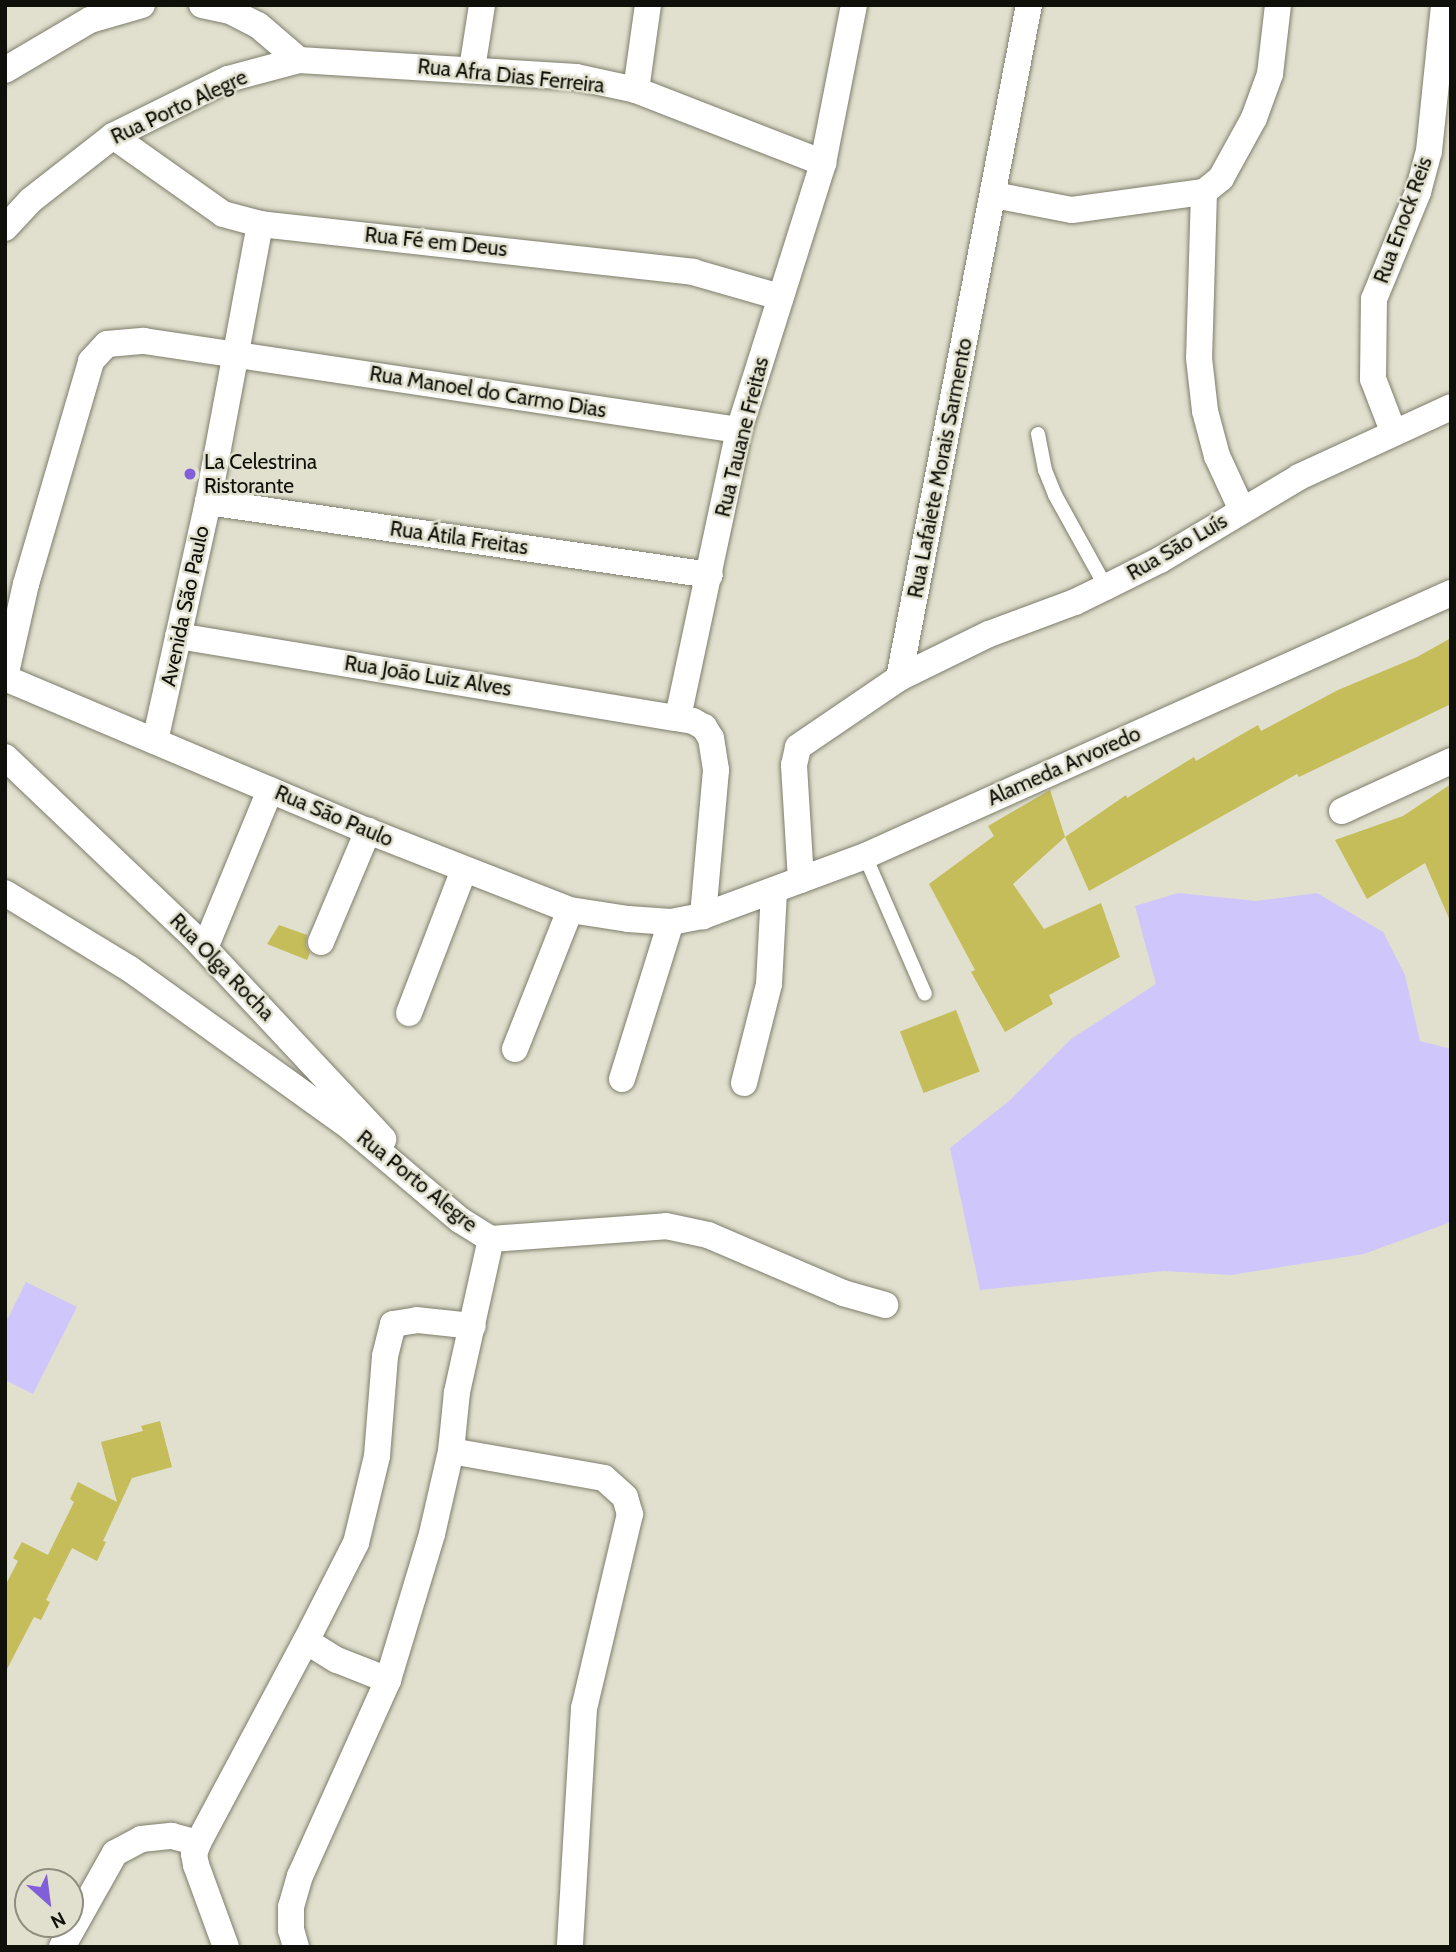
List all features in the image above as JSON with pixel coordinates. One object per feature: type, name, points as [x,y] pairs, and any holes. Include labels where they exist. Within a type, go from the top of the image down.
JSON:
[{"type":"street","points":[[5,70],[69,31],[114,8],[142,5]]},
{"type":"street","points":[[202,5],[230,12],[258,25],[299,60]]},
{"type":"street","points":[[472,69],[482,5]]},
{"type":"street","points":[[636,90],[648,5]]},
{"type":"street","name":"Rua Tauane Freitas","points":[[678,717],[740,430],[823,163],[854,5]]},
{"type":"street","name":"Rua Lafaiete Morais Sarmento","points":[[899,678],[1029,5]]},
{"type":"street","points":[[994,195],[1072,210],[1204,192],[1222,178],[1254,118],[1270,74],[1278,5]]},
{"type":"street","name":"Rua Enock Reis","points":[[1393,432],[1377,398],[1373,379],[1374,299],[1418,192],[1429,151],[1444,5]]},
{"type":"street","name":"Rua Afra Dias Ferreira","points":[[299,60],[472,69],[576,78],[636,90],[823,163]]},
{"type":"street","name":"Rua Porto Alegre","points":[[5,228],[31,200],[113,136],[228,79],[299,60]]},
{"type":"street","name":"Rua Fé em Deus","points":[[113,136],[223,214],[260,224],[693,272],[780,298]]},
{"type":"street","points":[[1204,192],[1199,358],[1203,397],[1217,456],[1242,510]]},
{"type":"street","name":"Avenida São Paulo","points":[[155,741],[208,502],[260,224]]},
{"type":"street","points":[[5,678],[26,584],[91,362],[107,344],[144,341],[236,354]]},
{"type":"street","name":"Rua Manoel do Carmo Dias","points":[[236,354],[740,430]]},
{"type":"street","name":"Rua São Luís","points":[[899,678],[989,634],[1075,602],[1106,587],[1160,560],[1299,477],[1451,407]]},
{"type":"street","name":"Rua Átila Freitas","points":[[208,502],[710,575]]},
{"type":"street","name":"Alameda Arvoredo","points":[[671,922],[703,916],[865,856],[1451,593]]},
{"type":"street","name":"Rua João Luiz Alves","points":[[178,636],[678,717]]},
{"type":"street","name":"Rua São Paulo","points":[[5,678],[368,831],[570,910],[671,922]]},
{"type":"street","points":[[802,880],[794,765],[799,747],[899,678]]},
{"type":"street","points":[[678,717],[704,727],[715,750],[716,770],[703,916]]},
{"type":"street","name":"Rua Olga Rocha","points":[[5,757],[205,948],[358,1109],[425,1190]]},
{"type":"street","points":[[1342,811],[1451,761]]},
{"type":"street","points":[[205,948],[270,790]]},
{"type":"street","points":[[321,942],[368,831]]},
{"type":"street","points":[[409,1013],[464,870]]},
{"type":"street","points":[[744,1083],[769,984],[774,891]]},
{"type":"street","name":"Rua Porto Alegre","points":[[5,894],[130,969],[351,1128],[460,1220],[491,1239],[666,1226],[708,1235],[843,1293],[884,1305]]},
{"type":"street","points":[[515,1049],[570,910]]},
{"type":"street","points":[[622,1079],[671,922]]},
{"type":"street","points":[[296,1947],[291,1930],[291,1907],[300,1876],[388,1679],[432,1534],[451,1451],[457,1392],[491,1239]]},
{"type":"street","points":[[226,1947],[194,1854],[356,1543],[377,1455],[385,1356],[393,1324],[416,1320],[472,1326]]},
{"type":"street","points":[[451,1451],[604,1478],[625,1497],[630,1514],[583,1708],[570,1947]]},
{"type":"street","points":[[306,1641],[337,1660],[388,1679]]},
{"type":"street","points":[[61,1947],[115,1853],[141,1839],[172,1836],[198,1843]]},
{"type":"lane","points":[[1038,434],[1045,470],[1055,495],[1106,587]]},
{"type":"lane","points":[[865,856],[925,993]]},
{"type":"shaded area","points":[[1178,893],[1256,901],[1317,893],[1383,932],[1405,975],[1420,1041],[1451,1049],[1451,1222],[1364,1254],[1231,1275],[1164,1271],[980,1290],[950,1148],[1009,1101],[1071,1039],[1156,984],[1135,906]]},
{"type":"shaded area","points":[[26,1282],[77,1307],[33,1394],[5,1380],[5,1324]]},
{"type":"building","points":[[1451,638],[1451,704],[1299,777],[1297,774],[1089,891],[1065,837],[1126,795],[1127,798],[1194,757],[1196,761],[1258,725],[1261,731],[1338,690],[1417,657]]},
{"type":"building","points":[[1451,784],[1451,923],[1425,863],[1367,899],[1335,840],[1403,816]]},
{"type":"building","points":[[1050,790],[1065,837],[1013,884],[1044,929],[1101,903],[1120,957],[1049,995],[1053,1004],[1005,1032],[971,972],[975,970],[929,884],[994,836],[988,826]]},
{"type":"building","points":[[279,925],[307,935],[306,945],[310,953],[307,960],[267,944]]},
{"type":"building","points":[[956,1010],[980,1072],[924,1093],[900,1032]]},
{"type":"building","points":[[160,1421],[172,1467],[132,1478],[103,1541],[106,1542],[97,1561],[72,1548],[46,1600],[50,1602],[41,1620],[34,1617],[5,1673],[5,1586],[18,1561],[13,1558],[22,1542],[48,1555],[74,1502],[70,1499],[78,1482],[117,1502],[101,1442],[143,1431],[141,1426]]},
{"type":"place","name":"La Celestrina Ristorante","points":[[190,474]]}]
